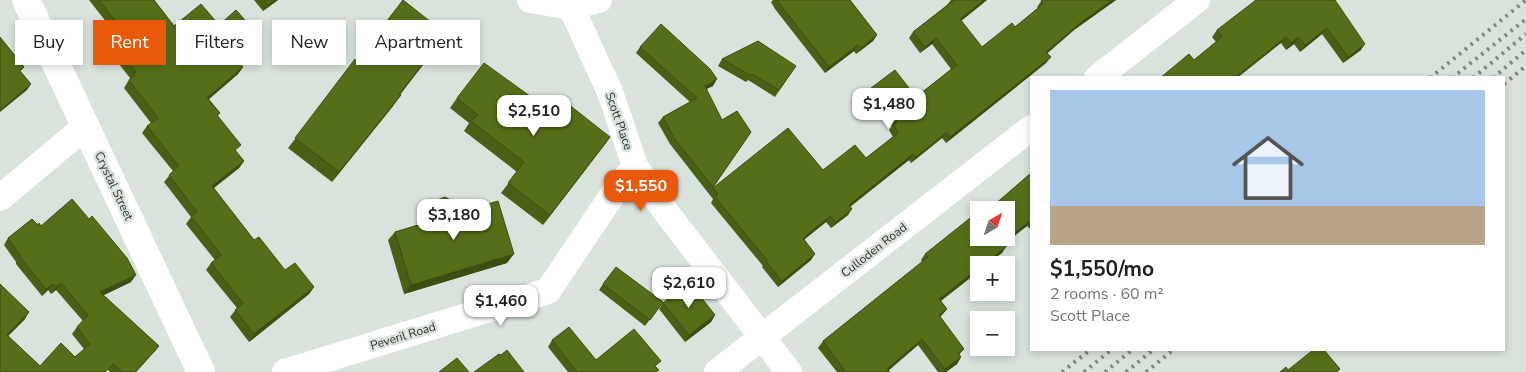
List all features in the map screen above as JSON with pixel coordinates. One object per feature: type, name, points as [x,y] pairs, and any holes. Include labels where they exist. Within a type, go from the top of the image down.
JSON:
[{"type":"street","name":"Crystal Street","points":[[26,0],[201,372]]},
{"type":"street","points":[[530,0],[571,7],[598,0]]},
{"type":"street","points":[[1100,76],[1196,0]]},
{"type":"street","name":"Scott Place","points":[[571,7],[610,92],[635,166],[666,212],[789,372]]},
{"type":"street","points":[[0,198],[86,126]]},
{"type":"street","name":"Culloden Road","points":[[717,372],[1030,129]]},
{"type":"street","name":"Peveril Road","points":[[284,372],[548,291],[635,166]]},
{"type":"building","points":[[99,0],[154,0],[174,26],[176,24],[176,65],[241,65],[243,67],[207,98],[220,113],[217,115],[241,145],[235,150],[244,161],[212,186],[254,240],[259,237],[285,270],[295,263],[314,287],[254,334],[235,310],[243,303],[211,263],[221,255],[191,216],[197,212],[169,175],[179,166],[147,126],[158,118],[129,80],[135,75],[133,73],[136,72],[130,65],[166,65],[166,20],[114,20]]},
{"type":"building","points":[[264,0],[274,0],[268,5]]},
{"type":"building","points":[[403,0],[428,20],[388,20]]},
{"type":"building","points":[[777,0],[850,0],[877,35],[861,48],[858,45],[829,67]]},
{"type":"building","points":[[953,0],[984,0],[960,19],[982,47],[1012,23],[1015,27],[1043,4],[1042,0],[1112,0],[1079,24],[1046,52],[1051,57],[950,137],[947,132],[916,157],[913,154],[849,205],[852,209],[836,222],[830,216],[803,238],[815,254],[782,281],[715,197],[718,194],[713,188],[788,128],[823,170],[855,145],[866,158],[898,133],[894,124],[897,122],[871,88],[895,70],[916,97],[957,65],[936,38],[925,47],[913,32]]},
{"type":"building","points":[[1256,0],[1335,0],[1365,44],[1348,57],[1327,28],[1305,45],[1298,37],[1291,43],[1286,37],[1237,76],[1162,76],[1189,54],[1194,60],[1222,37],[1217,30]]},
{"type":"building","points":[[201,4],[215,20],[181,20]]},
{"type":"building","points":[[236,10],[245,20],[225,20]]},
{"type":"building","points":[[661,24],[710,69],[717,79],[705,86],[722,120],[737,111],[751,132],[713,187],[674,138],[663,117],[697,98],[640,47]]},
{"type":"building","points":[[0,37],[15,56],[15,65],[22,65],[24,67],[20,71],[31,84],[0,110]]},
{"type":"building","points":[[758,41],[796,66],[779,90],[722,59]]},
{"type":"building","points":[[355,59],[356,65],[422,65],[399,94],[401,95],[339,172],[295,138]]},
{"type":"building","points":[[484,63],[559,117],[568,104],[610,137],[550,215],[508,183],[524,162],[471,121],[478,115],[457,98]]},
{"type":"building","points":[[1030,174],[1030,221],[1015,232],[1015,201],[999,201]]},
{"type":"building","points":[[445,197],[455,202],[458,213],[498,201],[514,254],[411,285],[395,232],[435,220],[431,209],[437,200]]},
{"type":"building","points":[[72,199],[89,219],[92,216],[127,258],[136,275],[100,292],[159,346],[135,372],[122,372],[113,364],[105,372],[0,372],[0,284],[29,312],[7,335],[40,366],[61,343],[75,357],[90,344],[77,327],[88,315],[61,283],[56,287],[53,284],[46,289],[20,257],[8,238],[32,219],[41,226]]},
{"type":"building","points":[[970,218],[970,246],[1006,246],[994,256],[970,256],[970,275],[939,299],[947,309],[939,315],[964,349],[958,353],[961,357],[945,369],[922,339],[887,369],[890,372],[846,372],[823,341],[928,257],[925,254]]},
{"type":"building","points":[[616,267],[663,302],[650,320],[603,284]]},
{"type":"building","points":[[689,282],[715,315],[689,335],[663,303]]},
{"type":"building","points":[[569,327],[596,360],[634,329],[661,361],[655,366],[659,370],[656,372],[577,372],[552,340]]},
{"type":"building","points":[[507,350],[524,372],[474,372],[499,354],[501,355]]},
{"type":"building","points":[[1312,351],[1325,351],[1340,369],[1337,372],[1280,372],[1286,367],[1288,370]]},
{"type":"building","points":[[457,358],[469,372],[439,372]]},
{"type":"railway","points":[[1432,76],[1526,0]]},
{"type":"railway","points":[[1455,76],[1526,19]]},
{"type":"railway","points":[[1475,76],[1526,34]]},
{"type":"railway","points":[[1495,76],[1526,50]]},
{"type":"railway","points":[[1505,83],[1526,66]]},
{"type":"railway","points":[[1062,372],[1089,351]]},
{"type":"railway","points":[[1084,372],[1110,351]]},
{"type":"railway","points":[[1105,372],[1131,351]]},
{"type":"railway","points":[[1126,372],[1152,351]]},
{"type":"railway","points":[[1146,372],[1172,351]]}]
